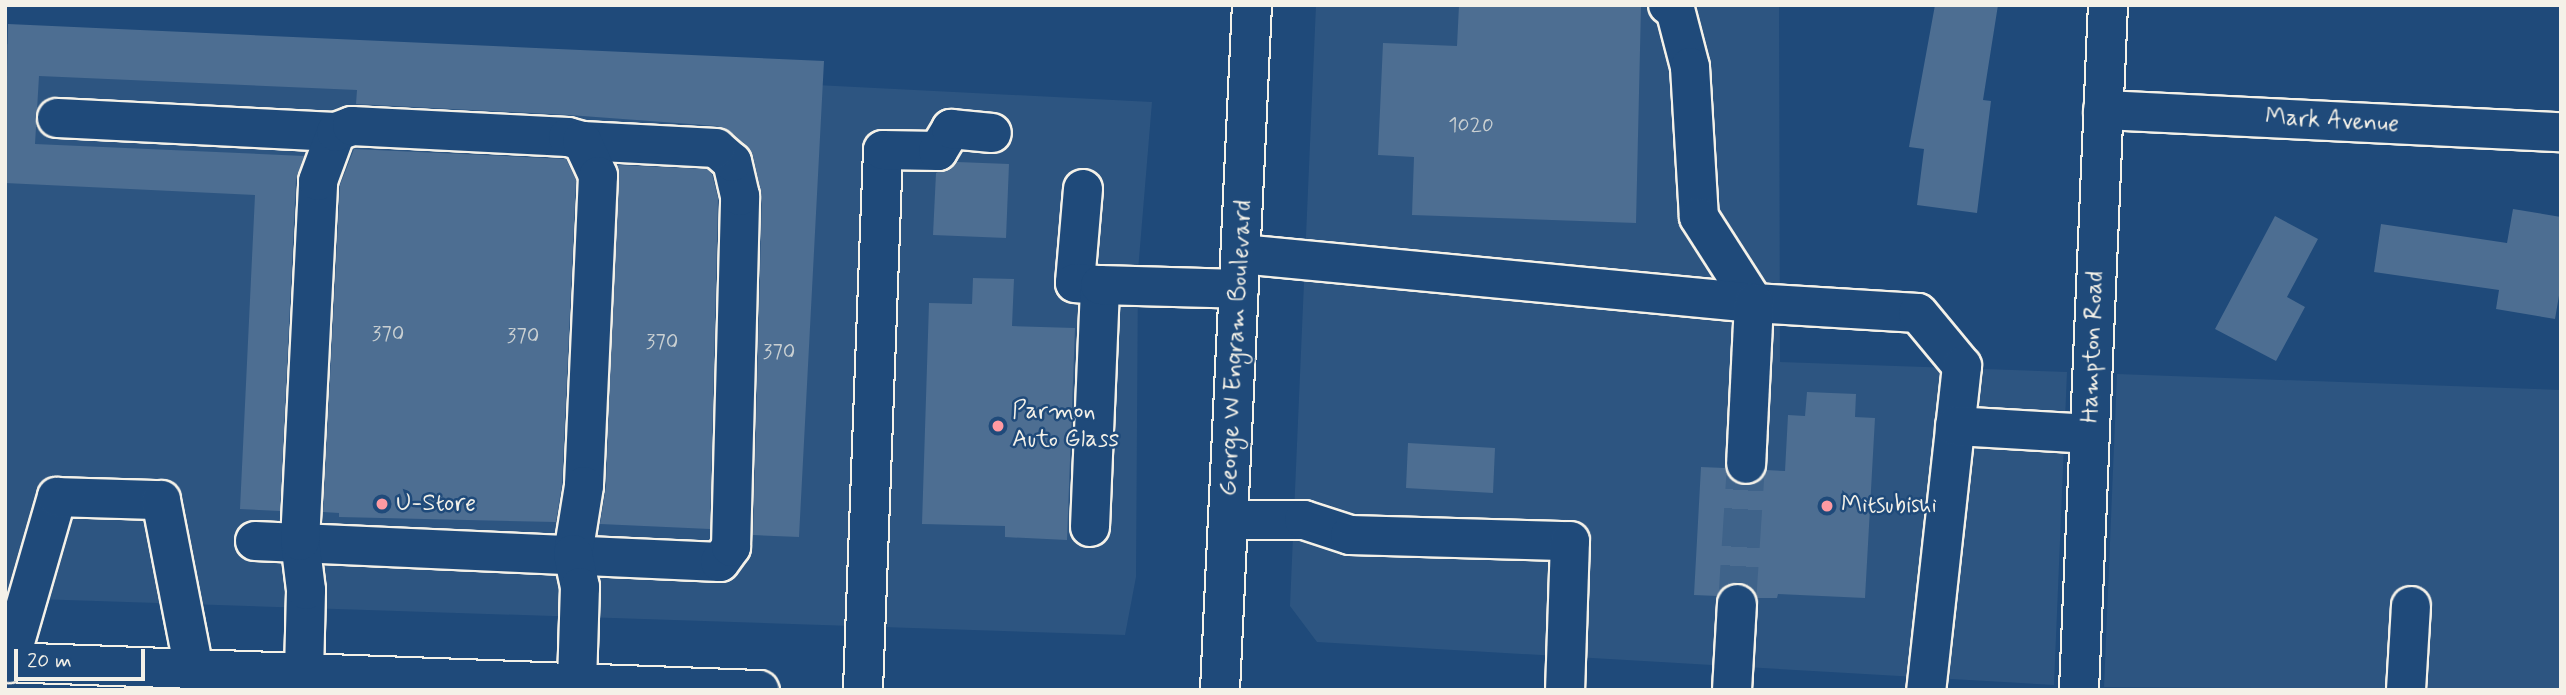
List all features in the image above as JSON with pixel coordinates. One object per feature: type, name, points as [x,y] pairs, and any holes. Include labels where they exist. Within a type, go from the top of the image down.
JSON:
[{"type":"main road","name":"George W Engram Boulevard","points":[[1220,690],[1252,5]]},
{"type":"main road","points":[[1668,5],[1675,9],[1690,66],[1699,217],[1754,303],[1746,464]]},
{"type":"main road","name":"Hampton Road","points":[[2079,690],[2108,5]]},
{"type":"main road","name":"Mark Avenue","points":[[2103,110],[2561,132]]},
{"type":"main road","points":[[57,118],[336,132],[352,125],[716,148],[732,162],[740,196],[731,547],[720,562],[255,541]]},
{"type":"main road","points":[[863,690],[883,150],[938,151],[951,129],[992,133]]},
{"type":"main road","points":[[304,673],[306,590],[300,541],[318,181],[336,132]]},
{"type":"main road","points":[[576,683],[580,587],[573,554],[583,486],[598,176],[582,141]]},
{"type":"main road","points":[[1083,189],[1075,283],[1100,285],[1240,271],[1918,313],[1962,366],[1926,690]]},
{"type":"main road","points":[[1090,527],[1100,285]]},
{"type":"main road","points":[[1955,426],[2089,434]]},
{"type":"main road","points":[[174,676],[161,500],[57,497],[7,663],[174,676],[304,673],[759,690]]},
{"type":"main road","points":[[1228,520],[1304,520],[1350,535],[1570,541],[1565,690]]},
{"type":"main road","points":[[1732,690],[1737,604]]},
{"type":"main road","points":[[2406,690],[2411,606]]},
{"type":"shaded area","points":[[1316,5],[1779,5],[1780,362],[2067,372],[2054,685],[1317,642],[1290,606]]},
{"type":"shaded area","points":[[5,44],[1152,102],[1138,271],[1136,577],[1125,635],[5,598]]},
{"type":"shaded area","points":[[2117,374],[2561,390],[2561,690],[2104,687]]},
{"type":"building","points":[[1459,5],[1641,6],[1636,223],[1412,215],[1414,157],[1378,155],[1383,43],[1457,46]]},
{"type":"building","points":[[1935,5],[1998,5],[1983,100],[1991,101],[1977,213],[1917,205],[1924,149],[1909,147]]},
{"type":"building","points":[[8,24],[824,61],[799,537],[753,535],[762,196],[753,156],[730,132],[717,126],[356,104],[357,90],[39,76],[35,144],[304,156],[296,180],[280,511],[240,509],[255,195],[5,183]]},
{"type":"building","points":[[354,149],[566,159],[576,180],[562,484],[556,522],[339,517],[339,513],[323,512],[340,185]]},
{"type":"building","points":[[957,162],[1009,164],[1006,238],[933,235],[936,173]]},
{"type":"building","points":[[617,165],[707,169],[712,174],[718,198],[710,529],[600,524],[606,487]]},
{"type":"building","points":[[2513,209],[2561,217],[2561,284],[2555,319],[2496,309],[2499,290],[2374,272],[2381,224],[2507,243]]},
{"type":"building","points":[[2275,216],[2318,239],[2287,297],[2305,307],[2276,361],[2215,329]]},
{"type":"building","name":"Parmon Auto Glass","points":[[973,278],[1014,279],[1012,326],[1075,328],[1067,540],[1005,537],[1005,526],[922,524],[929,303],[972,304]]},
{"type":"building","name":"Mitsubishi","points":[[1807,392],[1856,394],[1855,417],[1875,418],[1865,598],[1778,594],[1777,598],[1757,598],[1750,586],[1738,582],[1727,585],[1717,596],[1694,595],[1701,467],[1725,468],[1734,482],[1746,486],[1757,483],[1766,470],[1785,471],[1788,415],[1805,416]]},
{"type":"building","points":[[1408,443],[1495,448],[1493,493],[1406,488]]},
{"type":"tunnel","points":[[1737,604],[1746,464]]},
{"type":"place","name":"Parmon Auto Glass","points":[[998,426]]},
{"type":"place","name":"U-Store","points":[[382,504]]},
{"type":"place","name":"Mitsubishi","points":[[1827,506]]}]
